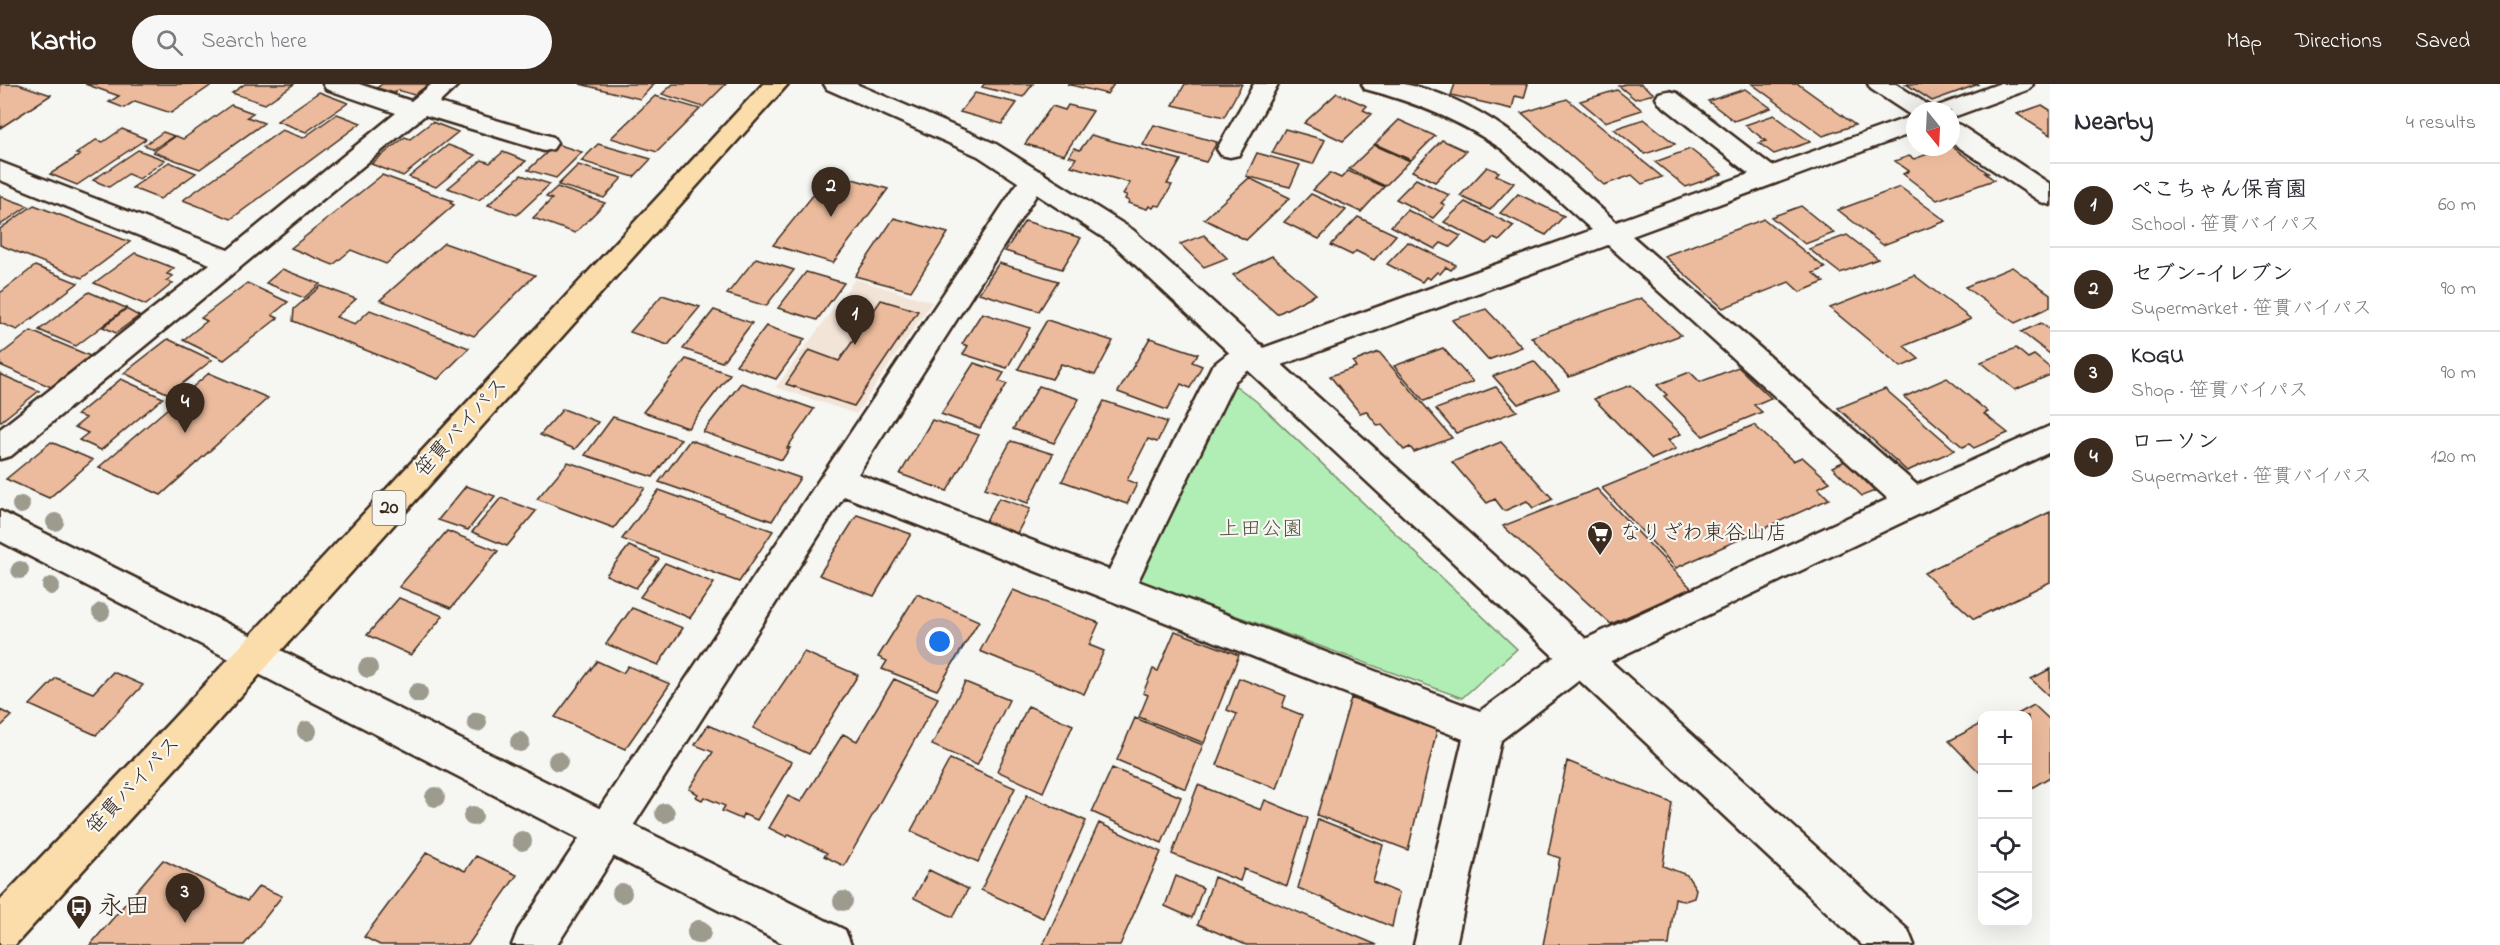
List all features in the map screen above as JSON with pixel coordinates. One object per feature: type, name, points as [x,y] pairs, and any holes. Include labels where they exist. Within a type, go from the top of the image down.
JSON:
[{"type":"main road","name":"笹貫バイパス","points":[[0,930],[256,654],[776,84]]},
{"type":"street","points":[[335,84],[544,143]]},
{"type":"street","points":[[0,447],[231,262],[447,84]]},
{"type":"street","points":[[836,84],[987,150],[1124,237],[1893,945]]},
{"type":"street","points":[[1230,149],[1266,84]]},
{"type":"street","points":[[1374,84],[1422,90],[1485,125],[1511,143],[1614,232],[1914,502]]},
{"type":"street","points":[[1880,84],[1907,102]]},
{"type":"street","points":[[1960,106],[2021,84]]},
{"type":"street","points":[[1668,98],[1769,176]]},
{"type":"street","points":[[1117,588],[1223,374],[1256,357],[1614,232],[1906,126]]},
{"type":"street","points":[[1960,137],[2050,196]]},
{"type":"street","points":[[0,170],[231,262]]},
{"type":"street","points":[[533,945],[1034,178]]},
{"type":"street","points":[[1436,945],[1484,730],[1581,658],[1914,502],[2045,448]]},
{"type":"street","points":[[837,480],[1484,730]]},
{"type":"street","points":[[0,525],[830,945]]},
{"type":"shaded area","points":[[855,279],[932,302],[856,414],[776,387]]},
{"type":"green space","name":"上田公園","points":[[1236,386],[1256,401],[1517,649],[1462,698],[1138,580],[1221,396]]},
{"type":"building","points":[[0,84],[18,84],[51,95],[0,128]]},
{"type":"building","points":[[85,84],[213,84],[171,113],[135,101],[124,108],[109,102],[119,96]]},
{"type":"building","points":[[245,84],[294,84],[265,104],[232,93]]},
{"type":"building","points":[[382,84],[429,84],[414,95],[398,90],[394,93],[377,88]]},
{"type":"building","points":[[580,84],[654,84],[640,99]]},
{"type":"building","points":[[673,84],[726,84],[703,107],[662,94]]},
{"type":"building","points":[[984,84],[1033,84],[1023,97],[982,87]]},
{"type":"building","points":[[1067,84],[1114,84],[1107,94]]},
{"type":"building","points":[[1185,84],[1242,84],[1224,117],[1173,105]]},
{"type":"building","points":[[1455,84],[1528,84],[1524,98],[1515,96],[1512,109],[1451,95]]},
{"type":"building","points":[[1641,84],[1654,94],[1635,99],[1619,86]]},
{"type":"building","points":[[1752,84],[1798,84],[1855,125],[1823,136]]},
{"type":"building","points":[[1906,84],[1979,84],[1932,101]]},
{"type":"building","points":[[1745,89],[1771,108],[1734,121],[1708,101]]},
{"type":"building","points":[[1617,90],[1642,110],[1605,122],[1580,101]]},
{"type":"building","points":[[319,92],[348,103],[306,132],[277,121]]},
{"type":"building","points":[[975,93],[1017,103],[1002,124],[960,112]]},
{"type":"building","points":[[1337,93],[1367,106],[1363,110],[1372,114],[1343,141],[1304,123]]},
{"type":"building","points":[[655,96],[700,109],[657,152],[611,138]]},
{"type":"building","points":[[1567,99],[1662,177],[1642,184],[1632,175],[1604,185],[1522,113]]},
{"type":"building","points":[[231,105],[253,113],[247,117],[264,123],[200,169],[153,152],[176,136],[183,139]]},
{"type":"building","points":[[1068,105],[1093,111],[1064,155],[1025,144],[1052,106],[1065,110]]},
{"type":"building","points":[[2042,105],[2050,110],[2050,135],[2017,114]]},
{"type":"building","points":[[337,114],[361,123],[231,219],[183,200],[282,130],[303,138]]},
{"type":"building","points":[[1774,115],[1810,142],[1774,154],[1759,143],[1766,141],[1745,125]]},
{"type":"building","points":[[1644,119],[1675,144],[1645,154],[1614,129]]},
{"type":"building","points":[[1399,120],[1435,136],[1411,160],[1375,144]]},
{"type":"building","points":[[432,122],[458,132],[403,176],[371,164],[405,137],[410,139]]},
{"type":"building","points":[[1154,125],[1217,142],[1206,162],[1143,145]]},
{"type":"building","points":[[122,129],[146,139],[77,185],[50,174],[80,155],[76,154],[96,140],[103,142]]},
{"type":"building","points":[[1285,129],[1325,140],[1313,164],[1272,153]]},
{"type":"building","points":[[163,132],[174,136],[154,149],[144,145]]},
{"type":"building","points":[[1091,135],[1181,160],[1167,184],[1172,185],[1160,206],[1155,205],[1153,208],[1149,206],[1147,209],[1128,203],[1129,201],[1125,199],[1127,195],[1123,194],[1130,183],[1071,166],[1076,158],[1069,156],[1074,148],[1080,150]]},
{"type":"building","points":[[1442,140],[1466,151],[1435,182],[1412,171]]},
{"type":"building","points":[[556,144],[582,152],[556,178],[528,170]]},
{"type":"building","points":[[598,144],[651,159],[634,177],[581,161]]},
{"type":"building","points":[[448,145],[475,155],[436,187],[409,177]]},
{"type":"building","points":[[1374,145],[1410,161],[1385,186],[1349,169]]},
{"type":"building","points":[[1690,149],[1722,174],[1686,187],[1655,162]]},
{"type":"building","points":[[138,150],[165,160],[139,179],[128,174],[109,187],[93,180]]},
{"type":"building","points":[[503,152],[526,161],[479,200],[448,188],[482,160],[490,163]]},
{"type":"building","points":[[1257,153],[1300,165],[1290,187],[1246,176]]},
{"type":"building","points":[[1960,153],[1994,180],[1937,200],[1903,174],[1909,171],[1895,161],[1909,156],[1914,159],[1923,156],[1960,156]]},
{"type":"building","points":[[169,162],[196,173],[160,199],[132,188]]},
{"type":"building","points":[[578,165],[622,178],[604,198],[558,185]]},
{"type":"building","points":[[1487,167],[1499,172],[1496,175],[1514,183],[1490,210],[1460,196]]},
{"type":"building","points":[[1348,171],[1384,187],[1361,212],[1313,190],[1330,173],[1341,178]]},
{"type":"building","points":[[831,173],[888,189],[833,263],[773,245]]},
{"type":"building","points":[[382,175],[453,201],[450,203],[454,205],[386,264],[351,250],[333,265],[291,248]]},
{"type":"building","points":[[521,175],[550,184],[517,215],[488,205]]},
{"type":"building","points":[[1249,178],[1290,198],[1246,240],[1204,219]]},
{"type":"building","points":[[1416,179],[1449,195],[1441,203],[1445,205],[1433,218],[1396,199]]},
{"type":"building","points":[[557,187],[605,203],[575,233],[533,218],[552,199],[546,197]]},
{"type":"building","points":[[1900,187],[1946,221],[1883,245],[1838,210]]},
{"type":"building","points":[[1311,194],[1346,210],[1319,239],[1284,222]]},
{"type":"building","points":[[1518,194],[1564,216],[1546,235],[1500,213]]},
{"type":"building","points":[[0,196],[28,206],[0,225]]},
{"type":"building","points":[[1465,202],[1514,226],[1499,241],[1493,238],[1487,244],[1444,222]]},
{"type":"building","points":[[34,205],[130,242],[82,278],[0,245],[0,229]]},
{"type":"building","points":[[1801,206],[1834,233],[1805,244],[1771,217]]},
{"type":"building","points":[[1407,210],[1461,236],[1450,247],[1441,243],[1435,249],[1391,226]]},
{"type":"building","points":[[1358,217],[1396,235],[1374,260],[1356,251],[1352,255],[1331,245]]},
{"type":"building","points":[[894,218],[948,233],[911,291],[855,276]]},
{"type":"building","points":[[1764,219],[1825,268],[1813,273],[1824,282],[1800,292],[1789,282],[1723,308],[1664,256]]},
{"type":"building","points":[[1025,221],[1081,238],[1062,269],[1005,251]]},
{"type":"building","points":[[1204,235],[1227,258],[1204,267],[1180,244]]},
{"type":"building","points":[[1847,235],[1878,259],[1840,273],[1809,249]]},
{"type":"building","points":[[1408,242],[1456,265],[1451,270],[1446,267],[1440,274],[1437,272],[1430,279],[1426,277],[1422,282],[1387,264]]},
{"type":"building","points":[[444,243],[535,275],[474,336],[380,300]]},
{"type":"building","points":[[135,253],[174,268],[167,274],[173,276],[166,281],[173,283],[146,305],[94,283]]},
{"type":"building","points":[[1272,256],[1316,294],[1277,314],[1233,275]]},
{"type":"building","points":[[756,258],[794,270],[766,306],[727,294]]},
{"type":"building","points":[[999,263],[1058,281],[1039,311],[979,293]]},
{"type":"building","points":[[35,266],[78,283],[17,330],[0,323],[0,293]]},
{"type":"building","points":[[2012,267],[2050,294],[2050,307],[2015,323],[1965,287]]},
{"type":"building","points":[[282,269],[320,284],[304,298],[266,283]]},
{"type":"building","points":[[806,272],[844,283],[817,320],[778,308]]},
{"type":"building","points":[[1914,275],[1971,319],[1904,346],[1919,359],[1901,367],[1830,308]]},
{"type":"building","points":[[247,283],[288,302],[272,315],[278,318],[224,360],[183,340],[207,321],[201,318]]},
{"type":"building","points":[[321,286],[356,299],[336,317],[355,324],[370,310],[469,348],[438,379],[293,321],[294,309]]},
{"type":"building","points":[[89,292],[126,308],[76,346],[39,330]]},
{"type":"building","points":[[662,295],[700,307],[668,345],[630,332]]},
{"type":"building","points":[[1641,298],[1681,335],[1569,377],[1531,337]]},
{"type":"building","points":[[881,300],[918,311],[854,406],[786,384],[809,350],[839,361]]},
{"type":"building","points":[[126,309],[139,316],[116,333],[103,327]]},
{"type":"building","points":[[1486,309],[1522,347],[1488,360],[1452,320]]},
{"type":"building","points":[[714,310],[752,323],[722,362],[683,349]]},
{"type":"building","points":[[982,313],[1030,328],[1007,368],[963,354],[968,346],[962,344]]},
{"type":"building","points":[[1047,320],[1113,341],[1095,375],[1061,364],[1052,379],[1018,369]]},
{"type":"building","points":[[2041,323],[2050,330],[2050,354],[2021,332]]},
{"type":"building","points":[[766,326],[805,339],[776,379],[736,365]]},
{"type":"building","points":[[31,331],[90,356],[51,387],[0,365],[0,355]]},
{"type":"building","points":[[1150,338],[1198,354],[1192,362],[1202,366],[1190,388],[1181,384],[1167,410],[1118,392]]},
{"type":"building","points":[[168,339],[212,360],[169,394],[124,373]]},
{"type":"building","points":[[1443,348],[1473,382],[1424,401],[1394,366]]},
{"type":"building","points":[[2016,348],[2028,358],[2034,355],[2050,368],[2050,375],[2015,390],[1981,362]]},
{"type":"building","points":[[1379,352],[1452,438],[1414,452],[1410,447],[1404,450],[1382,425],[1378,426],[1366,411],[1360,413],[1330,376],[1356,367],[1353,362]]},
{"type":"building","points":[[686,359],[730,374],[688,428],[643,412]]},
{"type":"building","points":[[1534,361],[1559,389],[1518,404],[1493,376]]},
{"type":"building","points":[[974,363],[1004,373],[999,381],[1007,384],[980,428],[941,414]]},
{"type":"building","points":[[1738,367],[1771,398],[1754,405],[1762,412],[1703,436],[1664,396],[1667,395],[1657,385],[1690,372],[1700,382]]},
{"type":"building","points":[[209,373],[268,398],[161,495],[99,467]]},
{"type":"building","points":[[0,374],[39,391],[0,422]]},
{"type":"building","points":[[1947,378],[1988,412],[1984,414],[2008,433],[1974,448],[1969,444],[1963,447],[1904,397]]},
{"type":"building","points":[[121,379],[163,398],[101,450],[79,440],[88,433],[75,427],[86,418],[77,415]]},
{"type":"building","points":[[741,383],[814,409],[787,448],[790,448],[782,460],[703,432]]},
{"type":"building","points":[[1631,385],[1681,434],[1668,440],[1676,449],[1652,459],[1594,399]]},
{"type":"building","points":[[1039,386],[1079,399],[1054,443],[1013,429]]},
{"type":"building","points":[[1496,387],[1517,411],[1456,433],[1436,409]]},
{"type":"building","points":[[1885,389],[1955,450],[1907,471],[1838,408]]},
{"type":"building","points":[[1104,401],[1167,422],[1157,442],[1148,439],[1127,480],[1137,484],[1127,504],[1062,481]]},
{"type":"building","points":[[563,409],[598,422],[575,449],[540,435]]},
{"type":"building","points":[[613,417],[681,439],[653,477],[585,455]]},
{"type":"building","points":[[932,420],[979,435],[947,491],[900,474]]},
{"type":"building","points":[[1754,425],[1793,461],[1802,457],[1830,482],[1818,488],[1829,499],[1676,568],[1602,488]]},
{"type":"building","points":[[690,440],[800,478],[772,521],[659,482]]},
{"type":"building","points":[[1011,441],[1053,454],[1028,503],[985,488]]},
{"type":"building","points":[[51,442],[93,460],[49,498],[6,479]]},
{"type":"building","points":[[1501,442],[1553,499],[1533,508],[1527,501],[1504,511],[1495,499],[1487,503],[1452,462]]},
{"type":"building","points":[[1845,461],[1875,491],[1862,496],[1832,467]]},
{"type":"building","points":[[568,462],[645,488],[614,528],[537,499]]},
{"type":"building","points":[[466,486],[495,496],[468,530],[438,520]]},
{"type":"building","name":"なりざわ東谷山店","points":[[1597,489],[1691,588],[1611,624],[1503,526]]},
{"type":"building","points":[[659,490],[773,531],[739,582],[622,539]]},
{"type":"building","points":[[501,498],[536,511],[507,546],[472,532]]},
{"type":"building","points":[[999,498],[1030,509],[1016,535],[984,524]]},
{"type":"building","points":[[2050,512],[2050,582],[1974,619],[1924,573]]},
{"type":"building","points":[[857,515],[911,534],[874,596],[819,575]]},
{"type":"building","points":[[447,531],[498,551],[451,608],[399,587]]},
{"type":"building","points":[[629,546],[659,559],[636,588],[606,575]]},
{"type":"building","points":[[665,563],[714,583],[690,618],[640,597]]},
{"type":"building","points":[[1013,590],[1099,623],[1089,645],[1104,651],[1084,694],[980,651]]},
{"type":"building","points":[[917,594],[979,621],[937,690],[882,669],[887,661],[878,657]]},
{"type":"building","points":[[399,598],[443,616],[411,655],[367,635]]},
{"type":"building","points":[[632,608],[683,628],[658,665],[606,644]]},
{"type":"building","points":[[1175,631],[1239,655],[1204,743],[1139,717],[1148,695],[1143,693],[1153,669],[1158,671]]},
{"type":"building","points":[[804,652],[858,675],[809,754],[753,728]]},
{"type":"building","points":[[597,661],[623,673],[628,666],[670,684],[625,749],[555,717]]},
{"type":"building","points":[[2050,669],[2050,697],[2031,679]]},
{"type":"building","points":[[113,672],[143,685],[96,735],[30,705],[56,678],[93,693]]},
{"type":"building","points":[[1239,678],[1286,696],[1282,707],[1302,715],[1277,789],[1217,765],[1237,714],[1227,710]]},
{"type":"building","points":[[894,679],[938,698],[844,866],[824,856],[827,853],[789,834],[787,837],[769,828],[788,796],[801,802],[843,734],[857,741]]},
{"type":"building","points":[[965,682],[1009,700],[977,765],[932,745]]},
{"type":"building","points":[[1351,698],[1437,730],[1408,850],[1317,815]]},
{"type":"building","points":[[2034,705],[2050,720],[2050,777],[2032,788],[2032,711],[2023,711]]},
{"type":"building","points":[[1028,706],[1073,725],[1043,792],[997,771]]},
{"type":"building","points":[[0,710],[12,716],[0,727]]},
{"type":"building","points":[[1135,718],[1203,745],[1186,789],[1117,760]]},
{"type":"building","points":[[708,725],[792,762],[757,820],[743,814],[741,819],[722,811],[725,806],[704,797],[702,800],[696,797],[698,794],[689,789],[713,752],[695,745]]},
{"type":"building","points":[[1978,725],[1978,771],[1949,741]]},
{"type":"building","points":[[950,759],[1015,788],[978,862],[911,831]]},
{"type":"building","points":[[1567,761],[1672,803],[1663,866],[1687,875],[1696,889],[1694,898],[1685,901],[1675,898],[1669,945],[1543,945],[1560,858],[1548,854]]},
{"type":"building","points":[[1112,768],[1181,797],[1162,843],[1092,812]]},
{"type":"building","points":[[1198,785],[1261,810],[1265,800],[1308,818],[1287,886],[1244,869],[1240,881],[1172,854]]},
{"type":"building","points":[[1027,795],[1086,821],[1043,918],[981,890]]},
{"type":"building","points":[[1318,819],[1383,845],[1373,882],[1399,893],[1392,927],[1298,888]]},
{"type":"building","points":[[1099,823],[1161,852],[1120,945],[1043,945]]},
{"type":"building","points":[[427,852],[465,871],[476,856],[517,875],[468,945],[380,945],[364,937]]},
{"type":"building","points":[[163,860],[247,901],[259,886],[282,896],[244,945],[90,945]]},
{"type":"building","points":[[929,870],[968,889],[953,917],[914,898]]},
{"type":"building","points":[[1176,876],[1203,888],[1192,918],[1165,906]]},
{"type":"building","points":[[1214,877],[1377,945],[1246,945],[1198,924]]},
{"type":"place","name":"セブン-イレブン","points":[[831,217]]},
{"type":"place","name":"ぺこちゃん保育園","points":[[855,345]]},
{"type":"place","name":"ローソン","points":[[185,433]]},
{"type":"place","name":"なりざわ東谷山店","points":[[1600,557]]},
{"type":"place","name":"KOGU","points":[[185,923]]},
{"type":"place","name":"永田","points":[[79,931]]}]
